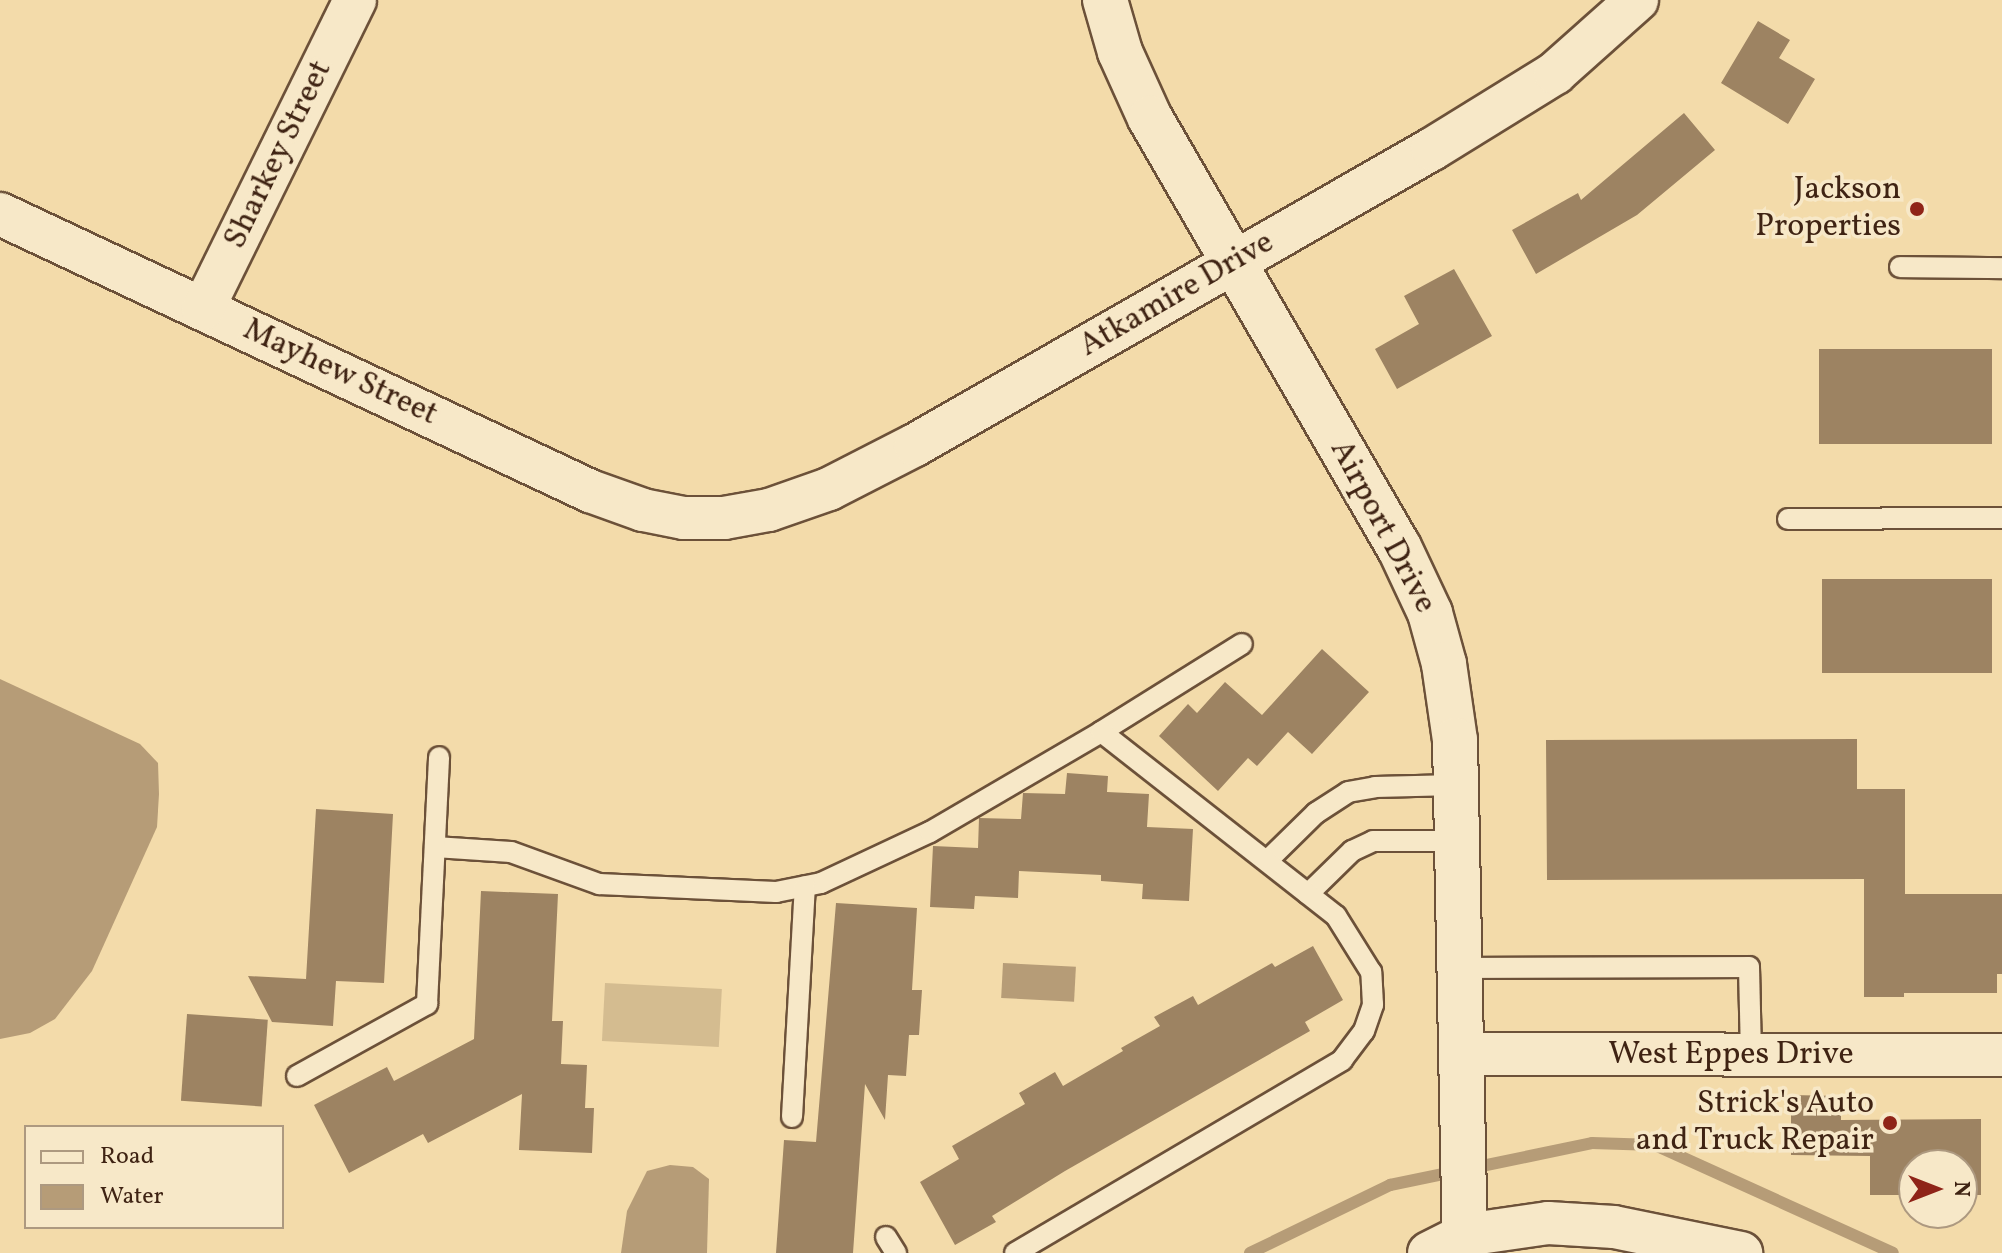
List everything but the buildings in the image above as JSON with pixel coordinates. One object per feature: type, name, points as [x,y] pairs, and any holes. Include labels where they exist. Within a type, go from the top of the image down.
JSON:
[{"type":"street","name":"Sharkey Street","points":[[203,309],[355,0]]},
{"type":"street","name":"Airport Drive","points":[[1105,0],[1120,52],[1150,118],[1399,547],[1430,613],[1444,664],[1455,740],[1463,1128],[1456,1236]]},
{"type":"street","name":"Atkamire Drive","points":[[684,518],[724,518],[769,510],[829,489],[915,445],[1432,149],[1555,73],[1637,0]]},
{"type":"street","name":"Mayhew Street","points":[[0,214],[590,491],[643,510],[684,518]]},
{"type":"street","name":"West Eppes Drive","points":[[1461,1054],[2002,1055]]},
{"type":"street","points":[[1456,1236],[1548,1223],[1614,1227],[1741,1253]]},
{"type":"lane","points":[[1900,267],[2002,268]]},
{"type":"lane","points":[[1788,519],[2002,518]]},
{"type":"lane","points":[[435,847],[511,852],[599,884],[776,892],[821,883],[930,832],[1101,732],[1242,644]]},
{"type":"lane","points":[[1015,1253],[1342,1060],[1364,1031],[1373,1005],[1371,972],[1336,916],[1101,732]]},
{"type":"lane","points":[[297,1076],[427,1004],[439,757]]},
{"type":"lane","points":[[1267,861],[1316,813],[1348,792],[1375,787],[1456,785]]},
{"type":"lane","points":[[1308,894],[1352,851],[1373,841],[1457,841]]},
{"type":"lane","points":[[792,1117],[805,886]]},
{"type":"lane","points":[[1459,968],[1749,967],[1751,1054]]},
{"type":"shaded area","points":[[605,983],[722,989],[719,1047],[602,1041]]},
{"type":"water","points":[[0,679],[140,744],[158,763],[159,794],[157,827],[92,971],[55,1019],[30,1033],[0,1039]]},
{"type":"water","points":[[1003,963],[1076,967],[1074,1002],[1001,998]]},
{"type":"water","points":[[670,1165],[693,1167],[709,1179],[707,1253],[621,1253],[627,1211],[647,1171]]},
{"type":"waterway","points":[[1250,1253],[1390,1185],[1592,1143],[1655,1145],[1893,1253]]},
{"type":"place","name":"Jackson Properties","points":[[1917,209]]},
{"type":"place","name":"Strick's Auto and Truck Repair","points":[[1890,1123]]}]
